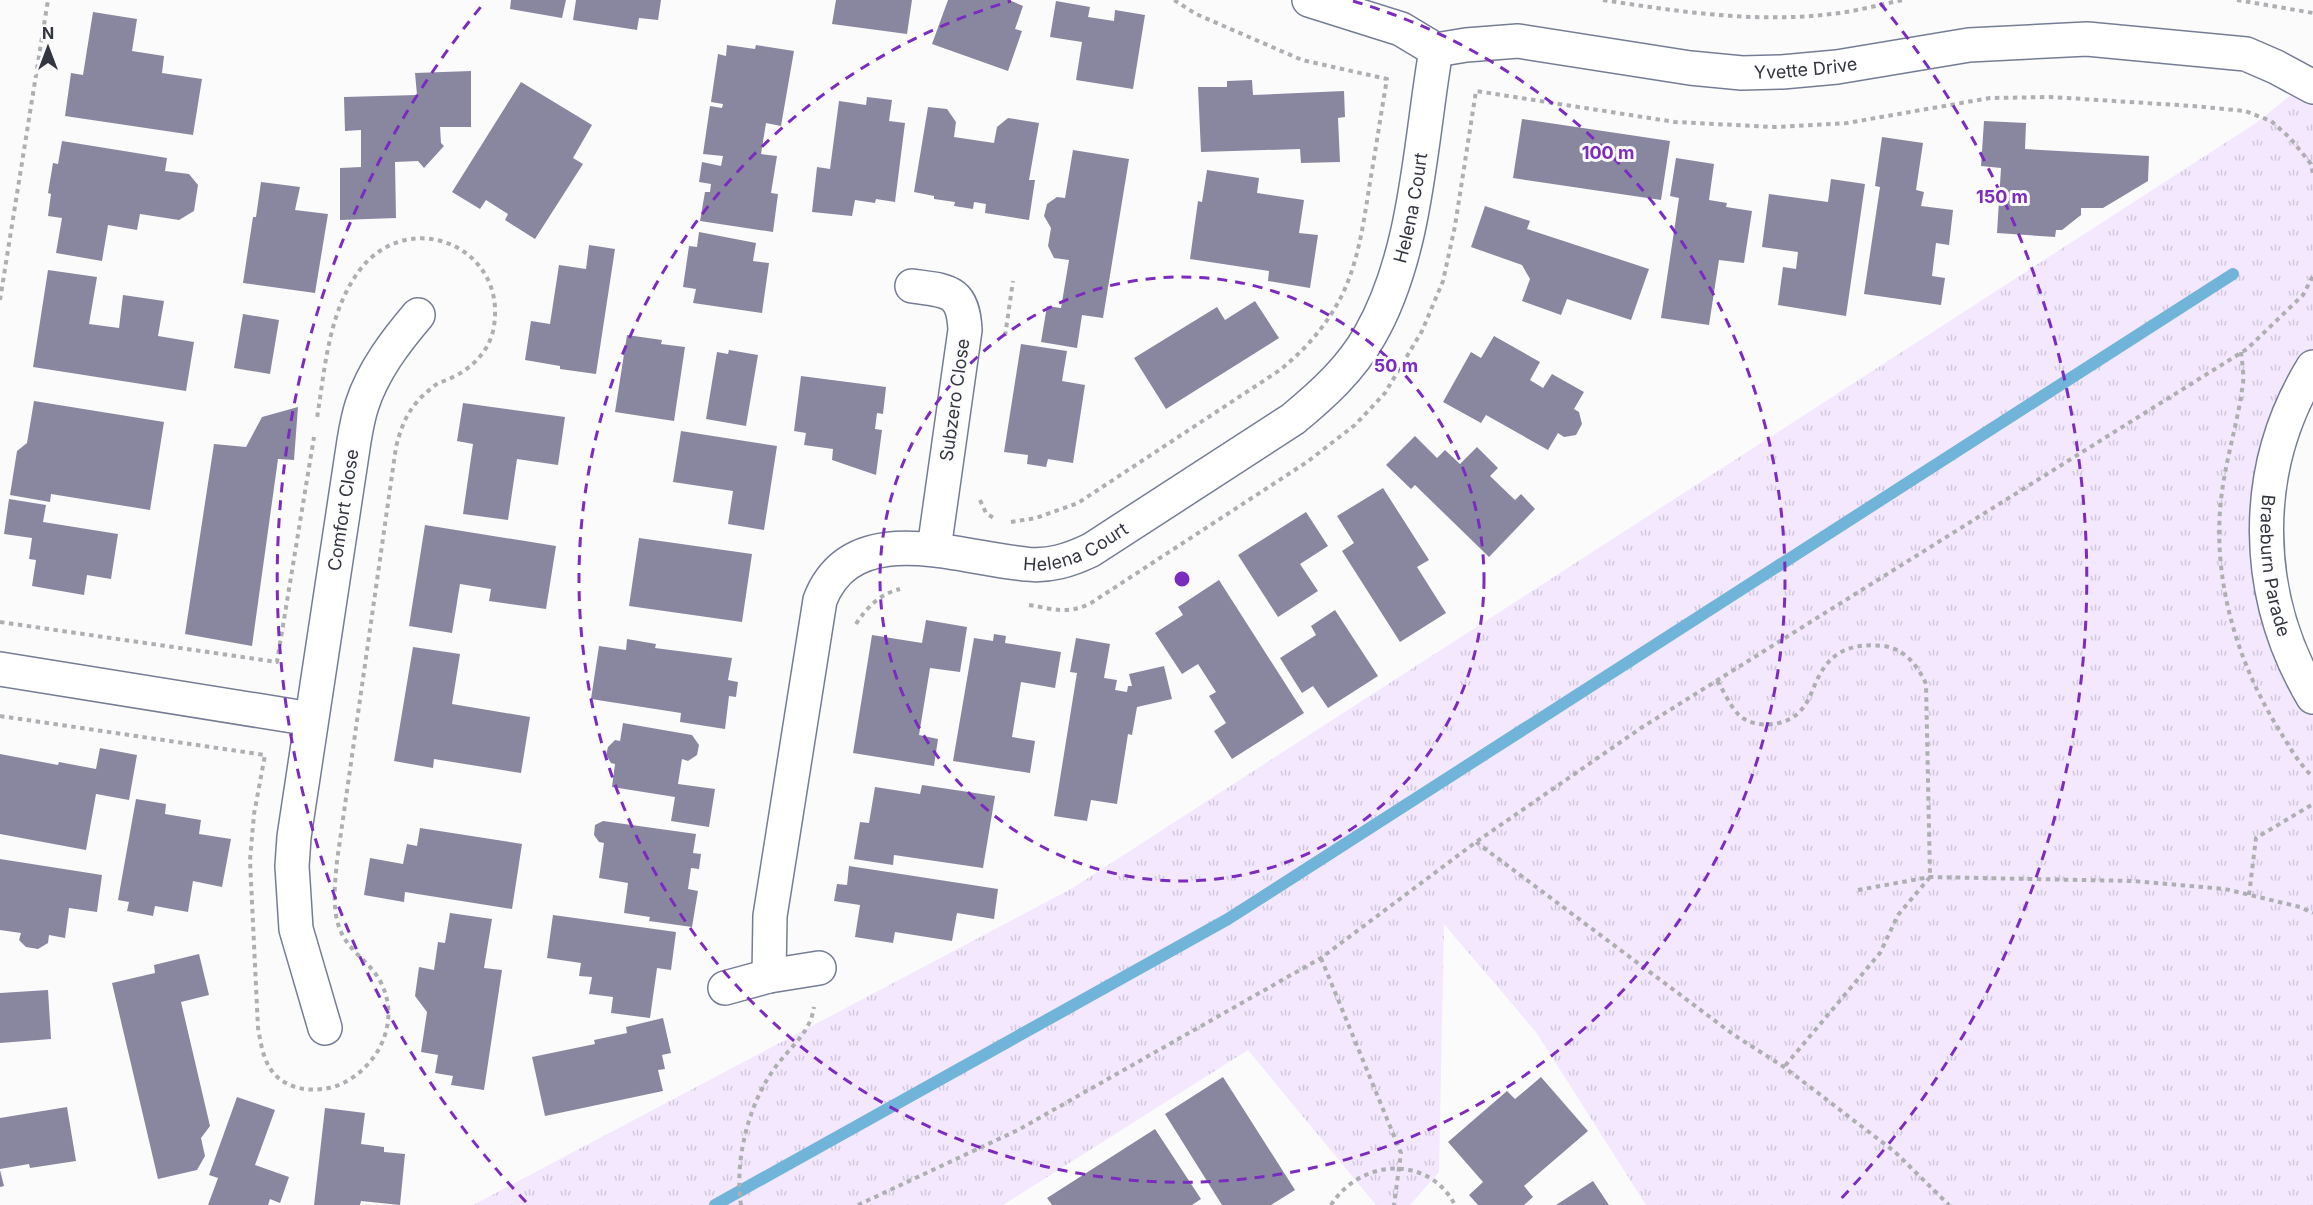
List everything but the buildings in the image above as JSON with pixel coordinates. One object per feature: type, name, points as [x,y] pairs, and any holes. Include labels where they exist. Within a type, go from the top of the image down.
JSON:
[{"type":"street","points":[[1309,0],[1401,29],[1436,50]]},
{"type":"street","name":"Yvette Drive","points":[[1436,50],[1518,41],[1690,68],[1742,73],[1782,72],[1837,66],[1969,45],[2029,40],[2087,39],[2246,54],[2276,66],[2310,89]]},
{"type":"street","name":"Helena Court","points":[[769,976],[770,916],[820,600],[832,576],[843,565],[862,555],[883,550],[934,549],[1026,565],[1070,560],[1091,550],[1293,419],[1329,388],[1370,336],[1400,262],[1410,216],[1436,50]]},
{"type":"street","name":"Subzero Close","points":[[912,286],[942,290],[953,296],[961,303],[964,316],[965,330],[934,549]]},
{"type":"street","name":"Comfort Close","points":[[325,1029],[296,929],[293,897],[294,837],[354,441],[362,405],[378,369],[395,342],[418,315]]},
{"type":"street","name":"Braeburn Parade","points":[[2313,367],[2294,405],[2272,465],[2267,500],[2266,536],[2267,567],[2281,627],[2313,697]]},
{"type":"street","points":[[0,669],[311,718]]},
{"type":"street","points":[[725,988],[769,976],[819,968]]},
{"type":"path","points":[[0,300],[48,0]]},
{"type":"path","points":[[1007,523],[1036,518],[1078,503],[1280,370],[1302,352],[1318,333],[1342,294],[1354,265],[1368,198],[1387,79],[1302,60],[1196,14],[1174,0]]},
{"type":"path","points":[[1603,0],[1708,15],[1777,18],[1840,13],[1903,0]]},
{"type":"path","points":[[2237,0],[2313,13]]},
{"type":"path","points":[[1476,91],[1676,122],[1775,127],[1847,123],[1990,98],[2051,97],[2246,111],[2271,121],[2290,138],[2312,163],[2313,174]]},
{"type":"path","points":[[858,1205],[1018,1130],[1321,958],[1476,842],[1641,728],[2247,349],[2303,295],[2313,276]]},
{"type":"path","points":[[1004,345],[1013,281]]},
{"type":"path","points":[[981,492],[980,500],[986,513],[1002,521]]},
{"type":"path","points":[[0,622],[277,662]]},
{"type":"path","points":[[1717,681],[1740,716],[1761,725],[1781,723],[1802,711],[1820,674],[1830,660],[1845,650],[1864,644],[1889,647],[1904,654],[1918,666],[1926,684],[1930,877],[1898,915],[1880,953],[1784,1067]]},
{"type":"path","points":[[0,716],[265,755]]},
{"type":"path","points":[[2249,895],[2256,838],[2313,804]]},
{"type":"path","points":[[1476,842],[1734,1035],[1784,1067],[1896,1152],[1949,1205]]},
{"type":"path","points":[[1858,890],[1930,877],[2133,880],[2225,889],[2300,907],[2313,913]]},
{"type":"path","points":[[1321,958],[1401,1153],[1394,1205]]},
{"type":"path","points":[[741,1205],[738,1172],[745,1136],[764,1085],[776,1066],[807,1030],[813,1014],[819,968]]},
{"type":"path","points":[[1331,1205],[1350,1184],[1365,1174],[1382,1168],[1399,1167],[1429,1178],[1443,1188],[1455,1205]]},
{"type":"green space","points":[[2305,84],[2313,95],[2313,367],[2267,500],[2313,696],[2313,1205],[1646,1205],[1536,1032],[1444,924],[1439,1172],[1410,1205],[1376,1205],[1248,1050],[1003,1205],[473,1205],[1071,889],[2256,123]]},
{"type":"waterway","points":[[715,1205],[1228,919],[2233,274]]}]
